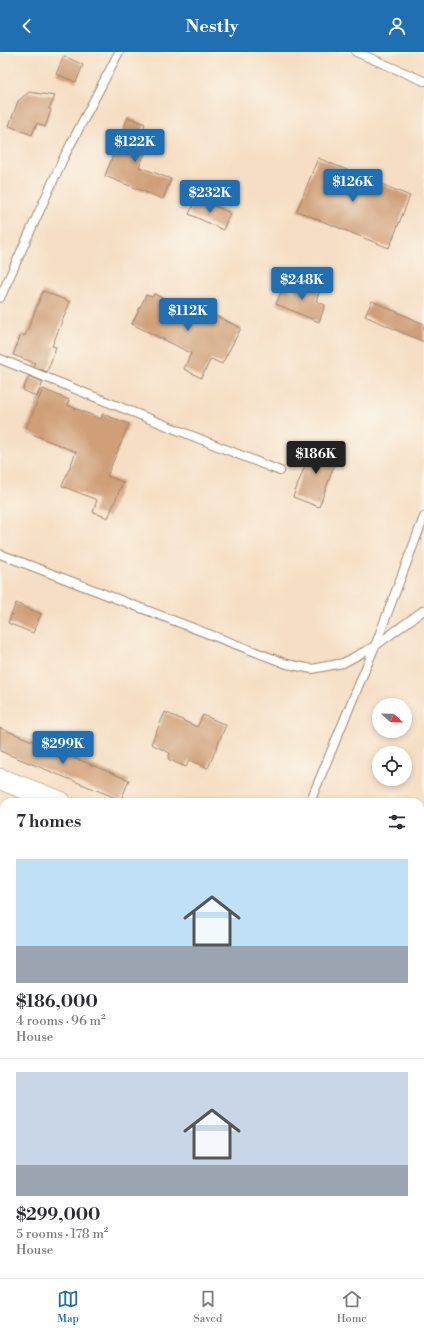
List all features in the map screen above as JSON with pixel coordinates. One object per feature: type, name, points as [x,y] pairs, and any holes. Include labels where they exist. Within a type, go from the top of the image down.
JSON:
[{"type":"street","points":[[0,779],[50,798]]},
{"type":"lane","points":[[0,298],[63,159],[119,52]]},
{"type":"lane","points":[[356,52],[424,81]]},
{"type":"lane","points":[[0,359],[280,471]]},
{"type":"lane","points":[[312,798],[375,646],[424,517]]},
{"type":"lane","points":[[0,554],[288,664],[312,669],[342,663],[375,646],[424,610]]},
{"type":"building","points":[[64,56],[83,65],[76,82],[56,74]]},
{"type":"building","points":[[29,92],[55,96],[49,109],[51,110],[45,127],[37,123],[32,135],[9,126],[18,101]]},
{"type":"building","points":[[128,117],[145,124],[136,147],[146,151],[139,167],[171,179],[163,199],[105,176]]},
{"type":"building","points":[[318,158],[410,196],[389,248],[297,211]]},
{"type":"building","points":[[197,198],[230,213],[223,230],[189,214]]},
{"type":"building","points":[[298,281],[320,291],[316,301],[325,305],[319,322],[276,304],[283,287],[294,292]]},
{"type":"building","points":[[43,291],[70,302],[52,346],[56,347],[47,372],[33,366],[35,363],[13,355],[21,334],[25,336]]},
{"type":"building","points":[[154,294],[199,316],[202,309],[241,328],[222,364],[211,359],[201,378],[184,369],[191,353],[132,324],[146,295],[152,297]]},
{"type":"building","points":[[372,301],[424,324],[424,342],[365,316]]},
{"type":"building","points":[[29,376],[43,382],[37,397],[23,390]]},
{"type":"building","points":[[43,389],[69,400],[67,405],[101,419],[103,414],[129,424],[107,476],[123,482],[108,518],[93,512],[97,500],[62,486],[76,452],[25,431]]},
{"type":"building","points":[[313,444],[339,453],[319,507],[293,497]]},
{"type":"building","points":[[16,603],[41,614],[33,633],[8,623]]},
{"type":"building","points":[[165,712],[197,727],[203,715],[226,725],[208,768],[189,760],[186,767],[168,759],[170,753],[151,744]]},
{"type":"building","points":[[0,728],[129,780],[122,798],[116,798],[0,751]]}]
